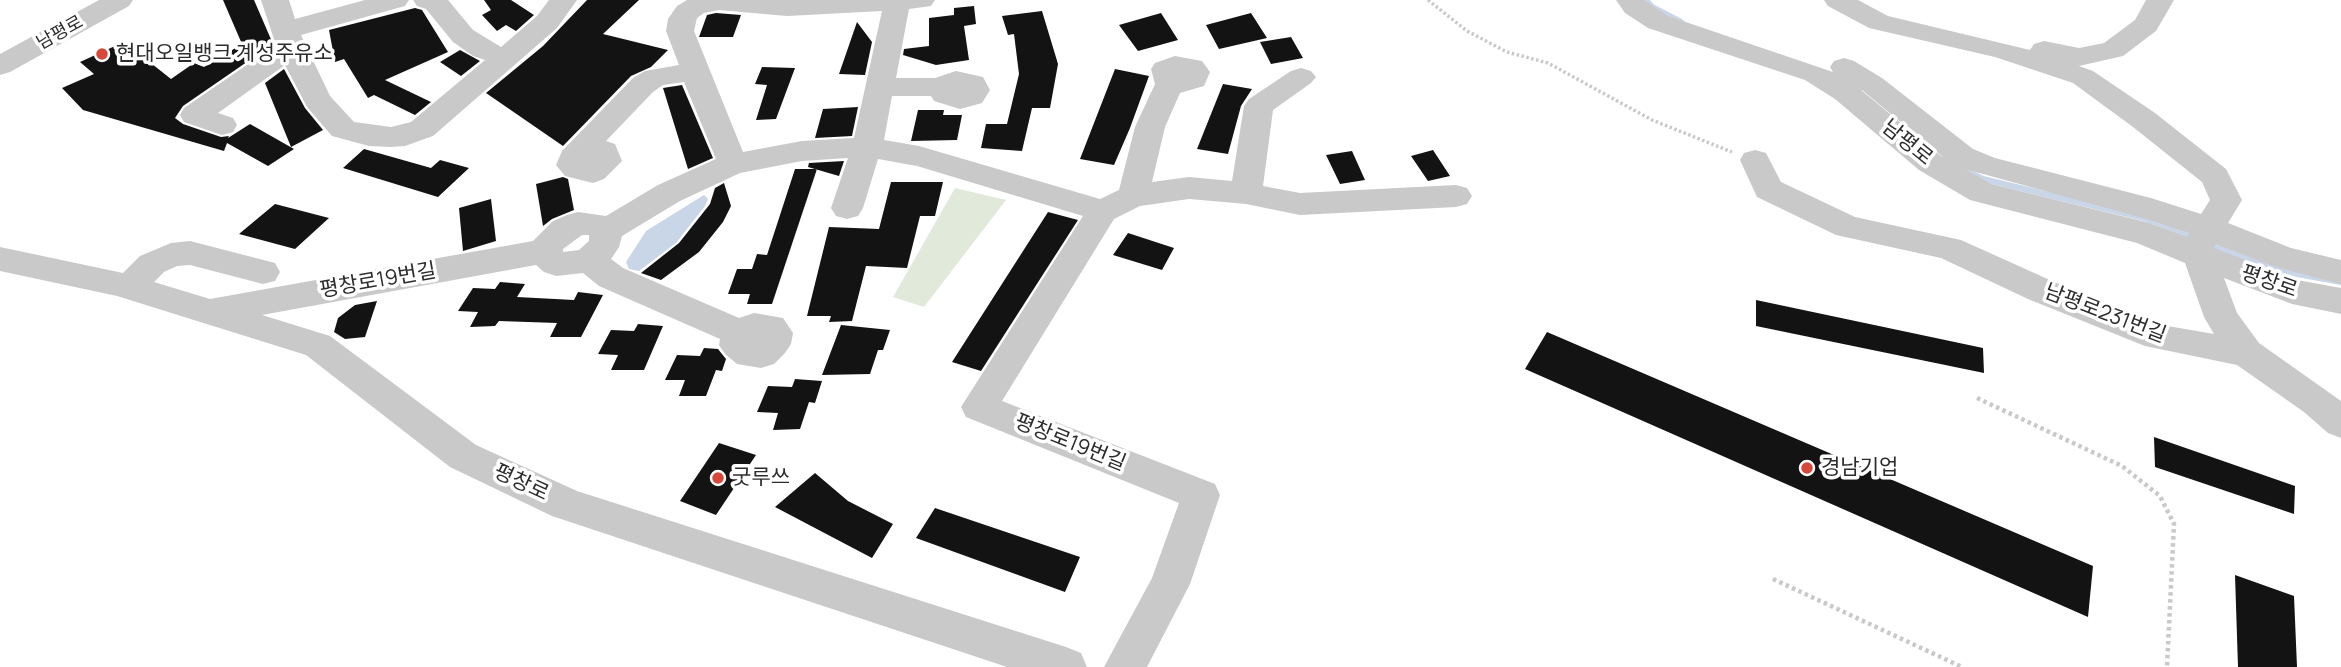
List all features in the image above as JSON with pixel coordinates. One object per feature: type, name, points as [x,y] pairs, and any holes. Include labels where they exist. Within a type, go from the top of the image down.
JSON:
[{"type":"street","name":"남평로","points":[[0,65],[119,0]]},
{"type":"street","points":[[275,0],[288,39],[317,100],[343,129],[369,136],[405,136],[422,129],[547,22],[563,0]]},
{"type":"street","points":[[198,116],[288,39],[395,0]]},
{"type":"street","points":[[427,0],[436,4],[463,36],[483,50],[507,58]]},
{"type":"street","name":"남평로","points":[[1630,0],[1635,7],[1658,22],[1815,74],[1845,92],[1930,163],[1981,192],[2146,234],[2203,242]]},
{"type":"street","name":"남평로","points":[[1667,0],[1717,22],[1844,67],[1872,83],[1962,156],[1986,166],[2151,209],[2203,242]]},
{"type":"street","points":[[1838,0],[1879,22],[2003,50],[2083,77],[2216,176],[2226,200],[2203,242],[2221,317],[2246,353],[2317,402],[2341,423]]},
{"type":"street","points":[[2003,50],[2022,46],[2079,57],[2113,50],[2146,25],[2160,0]]},
{"type":"street","points":[[733,164],[679,25],[687,12],[696,6],[719,2],[787,8],[909,1],[880,87],[867,147],[848,208]]},
{"type":"street","points":[[578,153],[643,85],[655,77],[686,73],[698,77]]},
{"type":"street","points":[[1246,193],[1259,106],[1301,77]]},
{"type":"street","points":[[1133,196],[1150,127],[1171,81]]},
{"type":"street","points":[[880,87],[943,88]]},
{"type":"street","name":"평창로19번길","points":[[209,312],[546,251],[556,264],[566,265],[669,193],[733,164],[802,151],[867,147],[919,156],[1103,211],[979,407],[1201,495],[1170,584],[1125,667]]},
{"type":"street","name":"남평로231번길","points":[[1755,160],[1768,189],[1847,227],[1949,248],[2040,290],[2157,337],[2246,353]]},
{"type":"street","points":[[1103,211],[1133,196],[1189,188],[1246,193],[1300,204],[1456,196]]},
{"type":"street","name":"평창로","points":[[2203,242],[2341,272]]},
{"type":"street","name":"평창로","points":[[2203,242],[2292,292],[2341,301]]},
{"type":"street","points":[[597,245],[611,277],[739,332]]},
{"type":"street","points":[[129,287],[152,264],[171,255],[190,253],[263,272]]},
{"type":"street","name":"평창로","points":[[0,259],[129,287],[318,345],[463,456],[566,504],[1066,667]]},
{"type":"path","points":[[1428,0],[1467,30],[1507,52],[1548,63],[1652,120],[1755,160]]},
{"type":"path","points":[[1977,398],[2122,466],[2160,496],[2174,524],[2167,667]]},
{"type":"path","points":[[1773,579],[1962,667]]},
{"type":"green space","points":[[955,188],[1006,200],[924,307],[893,297]]},
{"type":"water","points":[[704,195],[708,199],[705,206],[676,243],[639,271],[629,269],[626,262],[646,231]]},
{"type":"building","points":[[223,0],[254,0],[273,44],[183,106],[175,118],[183,124],[221,137],[229,136],[228,138],[250,124],[294,149],[268,166],[227,143],[224,151],[83,110],[62,88],[94,74],[80,62],[115,46],[133,61],[142,56],[171,79],[194,63],[204,67],[242,44]]},
{"type":"building","points":[[484,0],[511,0],[534,15],[516,31],[506,25],[497,31],[482,15],[491,10]]},
{"type":"building","points":[[587,0],[639,0],[603,34],[668,50],[651,67],[631,76],[563,146],[486,93],[543,46]]},
{"type":"building","points":[[974,6],[976,24],[964,26],[969,60],[936,65],[903,55],[904,49],[929,46],[929,18],[954,15],[954,8]]},
{"type":"building","points":[[415,8],[422,10],[448,52],[385,80],[431,102],[415,115],[374,95],[368,98],[344,59],[335,62],[329,30]]},
{"type":"building","points":[[1042,11],[1058,64],[1050,108],[1032,108],[1022,151],[981,148],[986,124],[1007,124],[1019,74],[1014,34],[1008,35],[1002,16]]},
{"type":"building","points":[[1161,13],[1178,40],[1138,51],[1119,25]]},
{"type":"building","points":[[1251,13],[1267,38],[1219,49],[1206,25]]},
{"type":"building","points":[[707,15],[741,15],[733,37],[699,37]]},
{"type":"building","points":[[857,22],[872,42],[865,75],[839,74]]},
{"type":"building","points":[[1291,37],[1303,58],[1271,64],[1260,42]]},
{"type":"building","points":[[460,50],[480,61],[461,76],[440,62]]},
{"type":"building","points":[[762,67],[795,68],[776,119],[756,120],[767,85],[755,84]]},
{"type":"building","points":[[284,69],[305,108],[323,130],[291,147],[265,83]]},
{"type":"building","points":[[1115,69],[1149,76],[1130,128],[1114,165],[1080,159]]},
{"type":"building","points":[[1223,84],[1252,89],[1241,106],[1228,154],[1197,149]]},
{"type":"building","points":[[682,85],[713,158],[688,169],[663,88]]},
{"type":"building","points":[[858,107],[852,136],[815,138],[823,109]]},
{"type":"building","points":[[918,110],[944,110],[943,115],[962,115],[957,140],[911,141]]},
{"type":"building","points":[[364,149],[431,168],[440,160],[469,168],[438,197],[343,168]]},
{"type":"building","points":[[1433,150],[1450,176],[1428,181],[1411,156]]},
{"type":"building","points":[[1352,151],[1365,180],[1340,184],[1326,155]]},
{"type":"building","points":[[844,161],[839,176],[808,167],[809,163]]},
{"type":"building","points":[[795,169],[817,169],[772,304],[747,304],[750,294],[728,294],[737,269],[752,269],[757,254],[767,255]]},
{"type":"building","points":[[563,177],[568,179],[574,210],[543,226],[536,184]]},
{"type":"building","points":[[891,182],[943,182],[935,216],[920,216],[907,268],[866,266],[852,321],[829,322],[831,316],[807,316],[829,227],[879,229]]},
{"type":"building","points":[[724,183],[731,206],[723,222],[699,252],[661,280],[641,273],[679,243],[710,204],[715,188]]},
{"type":"building","points":[[491,199],[496,241],[463,251],[459,208]]},
{"type":"building","points":[[275,204],[329,218],[295,249],[239,234]]},
{"type":"building","points":[[1048,212],[1078,220],[981,371],[952,362]]},
{"type":"building","points":[[1128,233],[1174,248],[1162,270],[1113,255]]},
{"type":"building","points":[[500,282],[525,284],[517,297],[574,300],[578,292],[603,295],[581,337],[550,337],[557,323],[499,321],[495,326],[470,327],[478,312],[458,311],[473,288],[495,289]]},
{"type":"building","points":[[1756,300],[1983,348],[1984,373],[1756,326]]},
{"type":"building","points":[[377,301],[365,337],[345,339],[334,332],[338,318],[355,305]]},
{"type":"building","points":[[638,324],[663,326],[644,370],[611,370],[618,355],[598,354],[611,330],[634,331]]},
{"type":"building","points":[[841,325],[890,330],[883,350],[878,350],[870,374],[822,375]]},
{"type":"building","name":"경남기업","points":[[1547,332],[2093,566],[2088,617],[1525,369]]},
{"type":"building","points":[[704,348],[718,349],[726,359],[722,371],[716,370],[706,396],[679,396],[685,380],[665,380],[677,355],[700,356]]},
{"type":"building","points":[[795,379],[822,381],[815,403],[809,402],[800,429],[773,430],[778,413],[757,412],[768,386],[792,387]]},
{"type":"building","points":[[2154,437],[2295,486],[2294,514],[2155,467]]},
{"type":"building","name":"굿루쓰","points":[[719,443],[756,455],[716,515],[680,501]]},
{"type":"building","points":[[815,473],[848,501],[893,524],[872,558],[775,507]]},
{"type":"building","points":[[935,508],[1080,557],[1065,592],[916,538]]},
{"type":"building","points":[[2235,575],[2294,596],[2297,667],[2238,667]]},
{"type":"waterway","points":[[1646,0],[1652,7],[1681,22]]},
{"type":"waterway","points":[[1967,171],[1983,179],[2144,218],[2196,239]]},
{"type":"waterway","points":[[2208,243],[2275,270],[2341,282]]},
{"type":"place","name":"현대오일뱅크 계성주유소","points":[[102,54]]},
{"type":"place","name":"경남기업","points":[[1807,468]]},
{"type":"place","name":"굿루쓰","points":[[718,478]]}]
